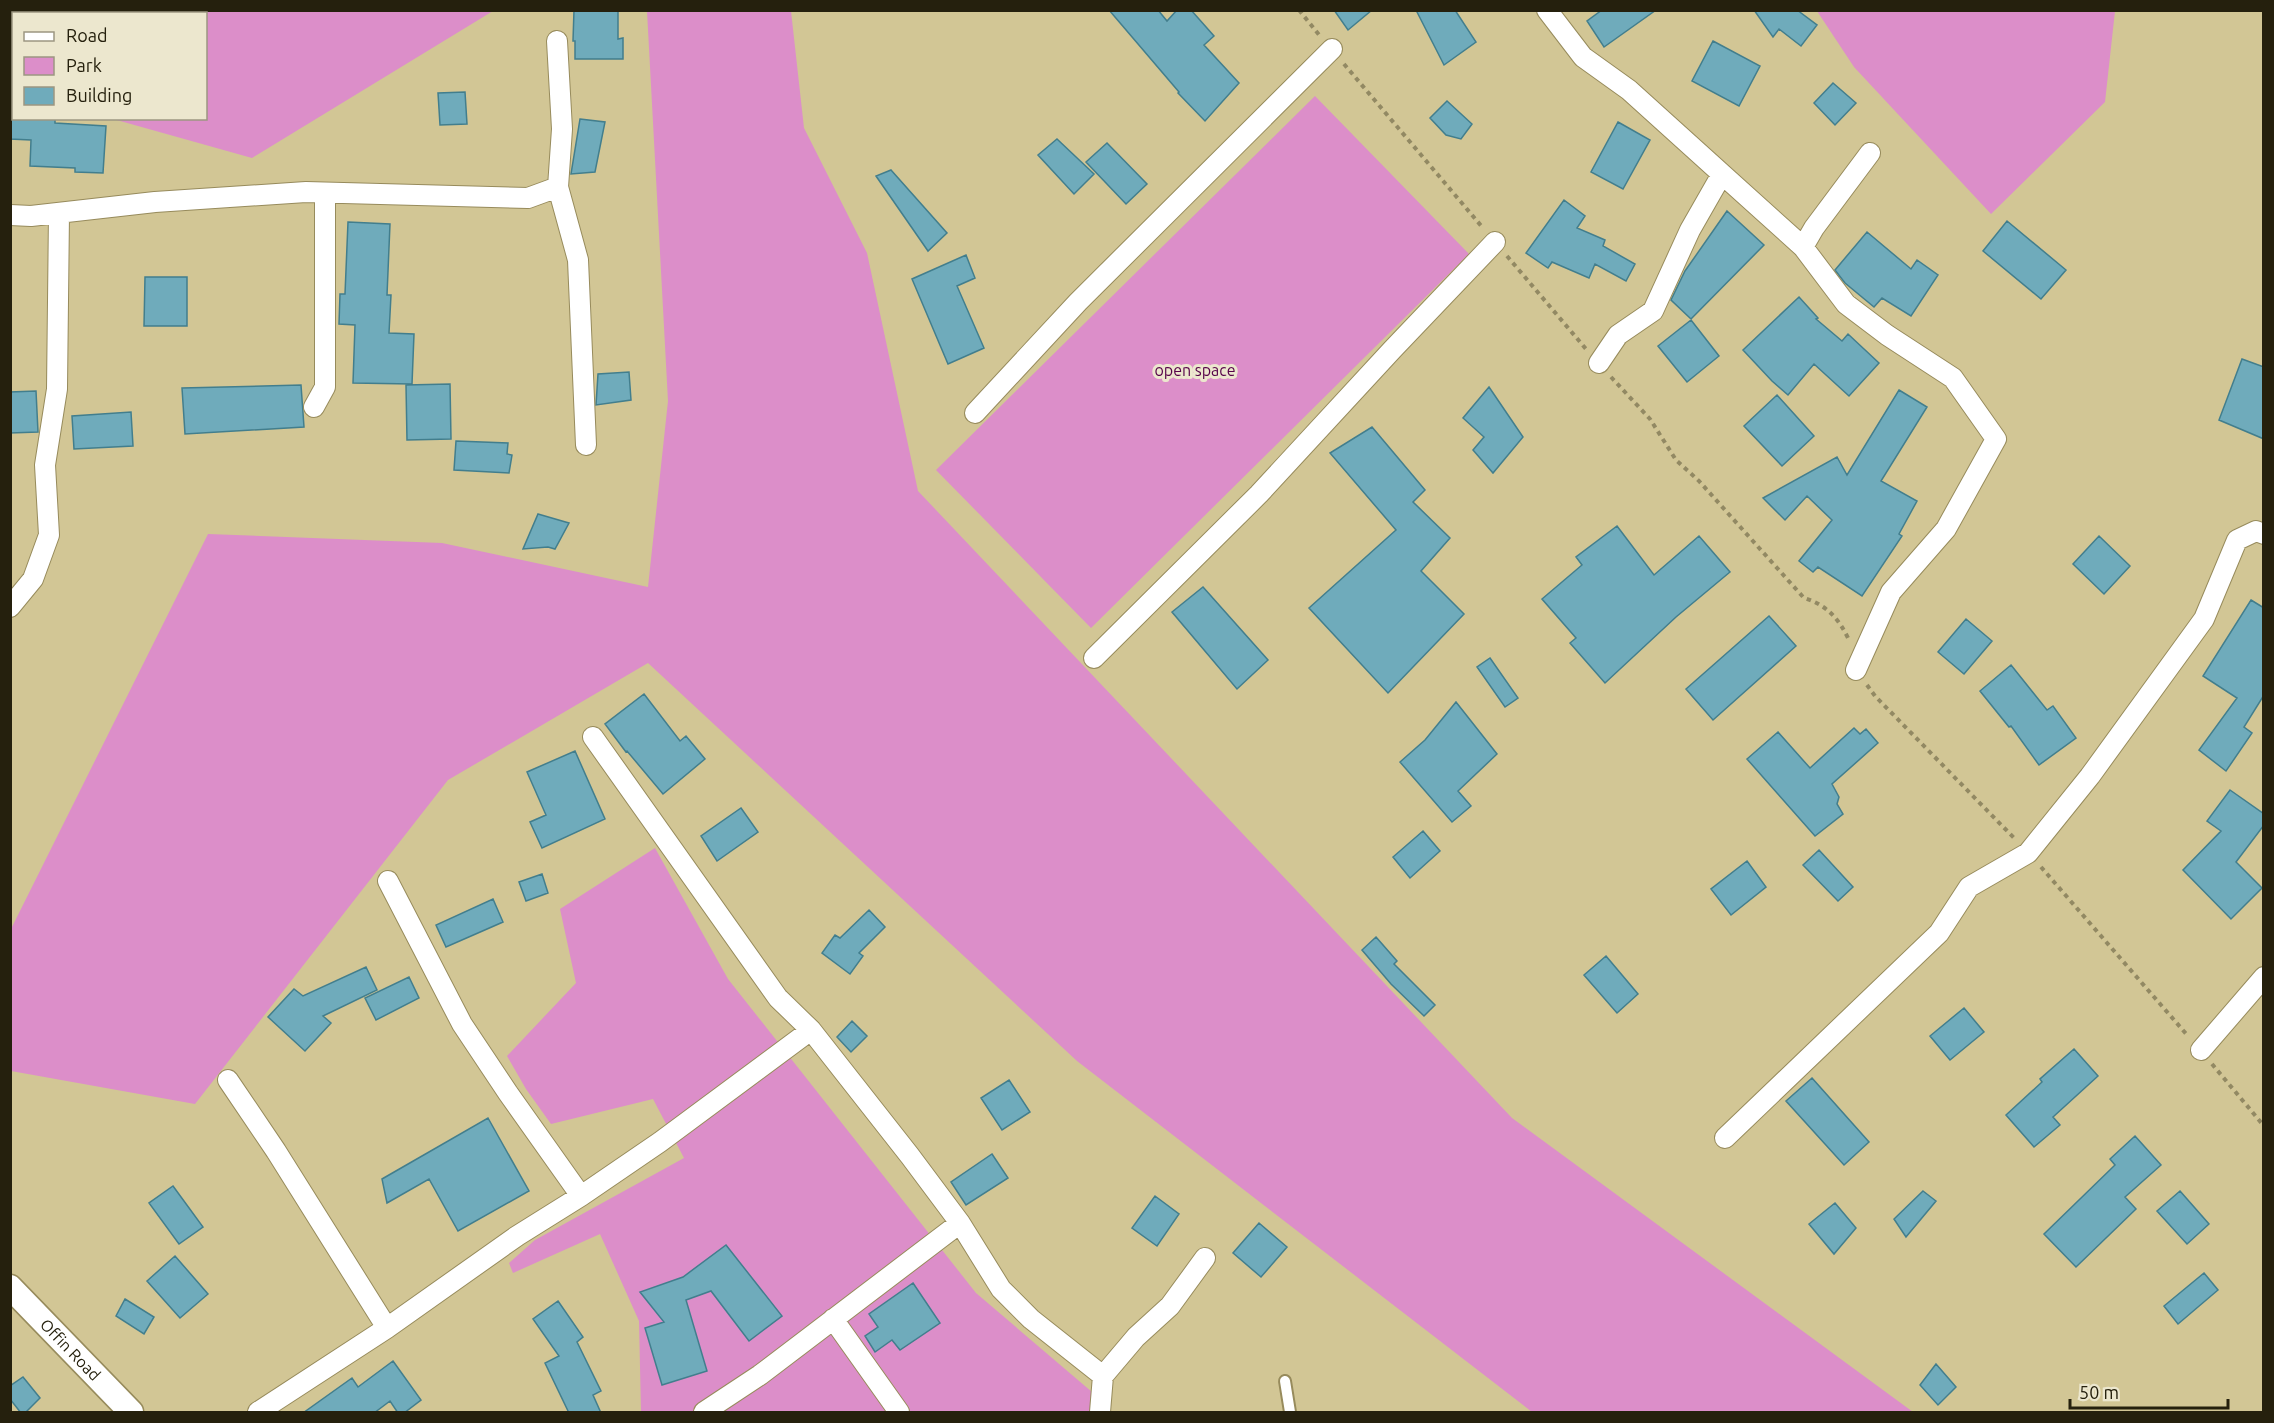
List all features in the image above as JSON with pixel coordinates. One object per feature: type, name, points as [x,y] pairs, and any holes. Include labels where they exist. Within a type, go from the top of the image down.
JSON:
[{"type":"street","points":[[1547,10],[1583,57],[1629,90],[1803,247],[1846,304],[1953,378],[1996,439],[1946,529],[1891,592],[1856,670]]},
{"type":"street","points":[[557,41],[562,129],[558,187],[578,260],[586,445]]},
{"type":"street","points":[[975,413],[1086,293],[1332,49]]},
{"type":"street","points":[[1803,247],[1814,228],[1870,153]]},
{"type":"street","points":[[1599,363],[1618,335],[1653,311],[1690,230],[1722,174]]},
{"type":"street","points":[[10,215],[31,216],[155,202],[325,193],[528,198],[558,187]]},
{"type":"street","points":[[314,407],[325,387],[325,193]]},
{"type":"street","points":[[10,607],[33,579],[49,534],[45,465],[57,389],[59,213]]},
{"type":"street","points":[[1094,658],[1259,494],[1496,242]]},
{"type":"street","points":[[1725,1138],[1940,933],[1969,887],[2028,853],[2090,776],[2204,619],[2237,540],[2256,531],[2264,534]]},
{"type":"street","points":[[593,737],[778,998],[811,1030],[910,1156],[960,1223],[1001,1289],[1031,1319],[1103,1376]]},
{"type":"street","points":[[388,881],[462,1024],[581,1196]]},
{"type":"street","points":[[2201,1050],[2264,977]]},
{"type":"street","points":[[258,1413],[387,1328],[517,1236],[660,1142],[811,1030]]},
{"type":"street","points":[[228,1080],[276,1151],[387,1328]]},
{"type":"street","points":[[704,1413],[760,1375],[960,1223]]},
{"type":"street","points":[[1100,1413],[1103,1376],[1136,1337],[1170,1306],[1205,1258]]},
{"type":"street","name":"Offin Road","points":[[10,1287],[130,1413]]},
{"type":"street","points":[[833,1320],[899,1413]]},
{"type":"lane","points":[[1285,1381],[1290,1413]]},
{"type":"path","points":[[1299,10],[1599,363],[1650,419],[1676,460],[1699,481],[1804,598],[1821,603],[1839,620],[1849,639],[1856,670],[1875,696],[2028,853],[2201,1050],[2264,1126]]},
{"type":"green space","points":[[11,10],[493,11],[252,158],[117,120],[207,120],[207,12],[12,12],[12,90],[10,89]]},
{"type":"green space","points":[[647,11],[791,11],[804,128],[867,253],[918,491],[1512,1118],[1913,1412],[1532,1412],[1077,1061],[648,663],[448,780],[195,1104],[11,1071],[11,929],[208,534],[442,543],[648,587],[668,401]]},
{"type":"green space","points":[[1817,11],[2115,11],[2105,102],[1991,214],[1854,67]]},
{"type":"green space","name":"open space","points":[[1315,96],[1469,254],[1091,628],[936,470]]},
{"type":"green space","points":[[655,848],[728,979],[976,1293],[1092,1392],[1103,1412],[641,1412],[639,1321],[600,1234],[513,1273],[509,1263],[535,1240],[684,1158],[653,1099],[551,1124],[526,1089],[507,1056],[576,983],[560,909]]},
{"type":"building","points":[[574,10],[618,10],[618,39],[623,38],[623,59],[575,59]]},
{"type":"building","points":[[1109,10],[1158,10],[1167,21],[1177,10],[1191,10],[1214,36],[1204,45],[1239,83],[1205,121],[1178,93]]},
{"type":"building","points":[[1334,10],[1372,10],[1348,30]]},
{"type":"building","points":[[1416,10],[1455,10],[1476,42],[1444,65]]},
{"type":"building","points":[[1602,10],[1656,10],[1604,47],[1587,21]]},
{"type":"building","points":[[1754,10],[1797,10],[1817,25],[1801,46],[1779,29],[1773,37]]},
{"type":"building","points":[[1713,41],[1760,66],[1739,106],[1692,81]]},
{"type":"building","points":[[1833,83],[1856,103],[1835,125],[1814,103]]},
{"type":"building","points":[[465,92],[467,124],[440,125],[438,93]]},
{"type":"building","points":[[1447,101],[1472,124],[1461,139],[1446,135],[1430,118]]},
{"type":"building","points":[[10,118],[12,120],[55,120],[55,123],[106,126],[103,173],[75,172],[75,168],[30,166],[31,140],[10,139]]},
{"type":"building","points":[[580,119],[605,122],[595,172],[571,174]]},
{"type":"building","points":[[1618,122],[1650,140],[1623,189],[1591,172]]},
{"type":"building","points":[[1057,139],[1094,174],[1074,194],[1038,155]]},
{"type":"building","points":[[1107,143],[1147,184],[1126,204],[1086,162]]},
{"type":"building","points":[[891,170],[947,233],[928,251],[876,176]]},
{"type":"building","points":[[1564,200],[1585,216],[1577,228],[1605,240],[1603,246],[1635,264],[1626,281],[1595,264],[1589,278],[1552,262],[1548,268],[1526,253]]},
{"type":"building","points":[[1727,211],[1764,245],[1691,319],[1671,300],[1685,271]]},
{"type":"building","points":[[2007,221],[2066,270],[2041,299],[1983,251]]},
{"type":"building","points":[[348,222],[390,224],[387,295],[391,295],[389,333],[414,334],[412,384],[353,383],[355,325],[339,324],[340,294],[345,294]]},
{"type":"building","points":[[1867,232],[1911,269],[1917,260],[1938,275],[1911,316],[1882,298],[1874,307],[1845,283],[1835,270]]},
{"type":"building","points":[[966,255],[975,278],[957,286],[984,348],[948,364],[912,279]]},
{"type":"building","points":[[145,277],[187,277],[187,326],[144,326]]},
{"type":"building","points":[[1799,297],[1818,318],[1816,319],[1842,341],[1848,334],[1879,363],[1849,396],[1814,364],[1788,395],[1743,350]]},
{"type":"building","points":[[1691,320],[1719,356],[1687,382],[1658,346]]},
{"type":"building","points":[[2242,359],[2264,367],[2264,439],[2219,420]]},
{"type":"building","points":[[629,372],[631,400],[596,405],[598,374]]},
{"type":"building","points":[[450,384],[451,439],[407,440],[406,385]]},
{"type":"building","points":[[301,385],[304,427],[185,434],[182,388]]},
{"type":"building","points":[[1489,387],[1523,437],[1493,473],[1473,450],[1484,437],[1463,418]]},
{"type":"building","points":[[1899,390],[1927,407],[1881,481],[1917,501],[1899,534],[1902,536],[1862,596],[1818,567],[1813,572],[1799,561],[1832,520],[1807,496],[1785,520],[1763,498],[1837,457],[1847,475]]},
{"type":"building","points":[[36,391],[38,432],[10,433],[10,392]]},
{"type":"building","points":[[1777,395],[1814,436],[1782,466],[1744,426]]},
{"type":"building","points":[[131,412],[133,446],[74,449],[72,416]]},
{"type":"building","points":[[1372,427],[1425,490],[1413,502],[1450,538],[1421,571],[1464,614],[1388,693],[1309,608],[1396,530],[1330,453]]},
{"type":"building","points":[[456,441],[508,443],[507,454],[512,455],[509,473],[454,470]]},
{"type":"building","points":[[538,514],[569,523],[555,549],[548,547],[523,549]]},
{"type":"building","points":[[1617,526],[1654,575],[1699,536],[1730,572],[1676,617],[1605,683],[1570,643],[1576,638],[1542,599],[1582,565],[1576,557]]},
{"type":"building","points":[[2099,536],[2130,566],[2104,594],[2073,564]]},
{"type":"building","points":[[1203,587],[1268,660],[1237,689],[1172,612]]},
{"type":"building","points":[[2251,600],[2264,608],[2264,695],[2244,727],[2252,733],[2226,771],[2199,750],[2237,698],[2203,676]]},
{"type":"building","points":[[1769,616],[1796,646],[1713,720],[1686,689]]},
{"type":"building","points":[[1966,619],[1992,641],[1964,674],[1938,652]]},
{"type":"building","points":[[1490,658],[1518,698],[1505,707],[1477,667]]},
{"type":"building","points":[[2011,665],[2047,710],[2053,706],[2076,738],[2039,765],[2011,726],[2009,727],[1980,691]]},
{"type":"building","points":[[644,694],[680,741],[686,736],[705,759],[663,794],[605,724]]},
{"type":"building","points":[[1456,702],[1497,754],[1458,791],[1471,806],[1452,822],[1400,762],[1425,740]]},
{"type":"building","points":[[1854,728],[1860,734],[1866,729],[1878,743],[1832,784],[1839,797],[1837,804],[1843,814],[1815,836],[1747,759],[1778,732],[1810,768]]},
{"type":"building","points":[[575,751],[605,819],[542,848],[530,822],[546,815],[527,772]]},
{"type":"building","points":[[2230,790],[2264,814],[2264,825],[2236,862],[2262,888],[2231,919],[2183,870],[2221,831],[2207,821]]},
{"type":"building","points":[[741,808],[758,832],[717,861],[701,836]]},
{"type":"building","points":[[1423,831],[1440,851],[1410,878],[1393,857]]},
{"type":"building","points":[[1819,850],[1853,887],[1838,901],[1803,865]]},
{"type":"building","points":[[1747,861],[1766,887],[1731,915],[1711,889]]},
{"type":"building","points":[[542,874],[548,893],[526,901],[519,882]]},
{"type":"building","points":[[493,899],[503,922],[446,947],[436,925]]},
{"type":"building","points":[[869,910],[885,927],[859,953],[863,956],[850,974],[822,953],[835,935],[840,938]]},
{"type":"building","points":[[1376,937],[1397,961],[1394,964],[1435,1005],[1424,1016],[1391,984],[1362,950]]},
{"type":"building","points":[[1606,956],[1638,994],[1617,1013],[1584,975]]},
{"type":"building","points":[[366,967],[377,990],[323,1016],[331,1023],[305,1051],[268,1017],[294,989],[303,996]]},
{"type":"building","points":[[409,977],[419,998],[376,1020],[365,998]]},
{"type":"building","points":[[1964,1008],[1984,1032],[1950,1060],[1930,1036]]},
{"type":"building","points":[[852,1021],[867,1036],[851,1052],[837,1037]]},
{"type":"building","points":[[2074,1049],[2098,1076],[2053,1117],[2060,1125],[2034,1147],[2006,1115],[2042,1082],[2040,1079]]},
{"type":"building","points":[[1812,1078],[1869,1142],[1844,1165],[1786,1101]]},
{"type":"building","points":[[1009,1080],[1030,1112],[1002,1130],[981,1098]]},
{"type":"building","points":[[488,1118],[529,1191],[458,1231],[429,1179],[387,1203],[382,1179]]},
{"type":"building","points":[[2135,1136],[2161,1165],[2125,1197],[2136,1209],[2076,1267],[2044,1234],[2115,1165],[2110,1159]]},
{"type":"building","points":[[992,1154],[1008,1178],[966,1205],[951,1182]]},
{"type":"building","points":[[173,1186],[203,1227],[179,1244],[149,1203]]},
{"type":"building","points":[[1923,1191],[1936,1201],[1906,1237],[1894,1219]]},
{"type":"building","points":[[2180,1191],[2209,1224],[2187,1244],[2157,1211]]},
{"type":"building","points":[[1155,1196],[1179,1214],[1157,1246],[1132,1228]]},
{"type":"building","points":[[1835,1203],[1856,1228],[1834,1254],[1809,1224]]},
{"type":"building","points":[[1259,1223],[1287,1247],[1261,1277],[1233,1253]]},
{"type":"building","points":[[726,1245],[782,1316],[749,1341],[711,1291],[686,1300],[707,1371],[662,1385],[645,1328],[664,1322],[640,1292],[683,1277]]},
{"type":"building","points":[[175,1256],[208,1294],[180,1318],[147,1281]]},
{"type":"building","points":[[2204,1273],[2218,1290],[2178,1324],[2164,1306]]},
{"type":"building","points":[[913,1283],[940,1323],[900,1350],[892,1340],[875,1352],[865,1336],[878,1327],[869,1314]]},
{"type":"building","points":[[125,1299],[154,1317],[144,1334],[116,1316]]},
{"type":"building","points":[[558,1301],[583,1337],[577,1342],[601,1391],[593,1395],[601,1413],[569,1413],[545,1363],[559,1356],[533,1319]]},
{"type":"building","points":[[393,1361],[421,1400],[404,1413],[398,1413],[390,1401],[374,1413],[303,1413],[352,1378],[358,1387]]},
{"type":"building","points":[[1936,1364],[1956,1387],[1938,1405],[1920,1385]]},
{"type":"building","points":[[23,1377],[40,1398],[25,1413],[21,1413],[10,1399],[10,1386]]}]
